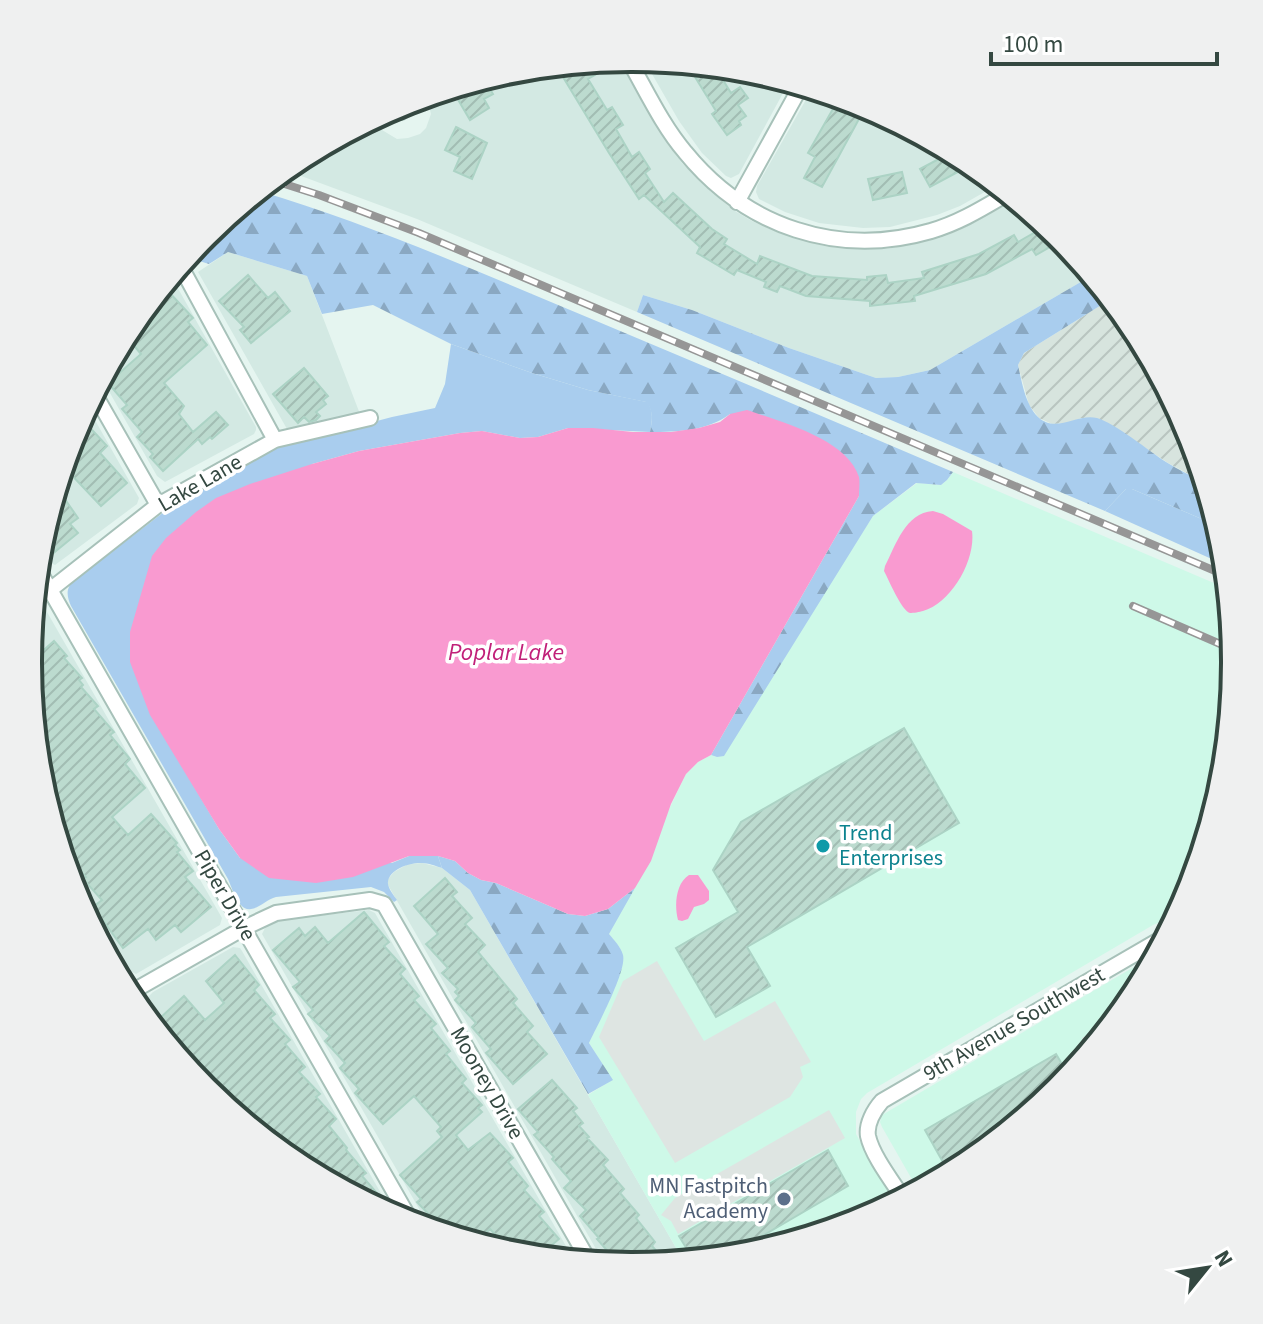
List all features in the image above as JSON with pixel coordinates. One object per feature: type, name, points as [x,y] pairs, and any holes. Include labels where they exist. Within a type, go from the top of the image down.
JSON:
[{"type":"street","points":[[636,72],[668,129],[706,176],[737,202],[786,227],[845,240],[900,238],[958,221],[997,200]]},
{"type":"street","points":[[737,202],[795,96]]},
{"type":"street","points":[[186,276],[275,440]]},
{"type":"street","points":[[101,405],[158,505]]},
{"type":"street","name":"Lake Lane","points":[[50,590],[158,505],[275,440],[370,418]]},
{"type":"street","name":"Piper Drive","points":[[47,585],[402,1205]]},
{"type":"street","name":"Mooney Drive","points":[[244,928],[276,913],[370,900],[384,904],[582,1249]]},
{"type":"street","points":[[139,987],[244,928]]},
{"type":"street","name":"9th Avenue Southwest","points":[[897,1188],[867,1133],[874,1110],[882,1101],[1147,947]]},
{"type":"shaded area","points":[[626,72],[682,163],[711,192],[752,221],[779,233],[824,246],[887,249],[940,238],[1004,206],[1048,245],[1082,281],[930,370],[876,378],[643,295],[637,312],[417,219],[299,175],[381,128],[397,139],[420,134],[431,114],[430,108],[442,104],[516,84]]},
{"type":"shaded area","points":[[651,73],[708,78],[783,93],[739,174],[731,178],[702,153]]},
{"type":"shaded area","points":[[806,100],[892,133],[926,151],[986,191],[937,215],[890,227],[863,228],[819,223],[785,212],[759,199],[757,186]]},
{"type":"shaded area","points":[[228,252],[307,276],[360,414],[290,431],[287,429],[198,272]]},
{"type":"shaded area","points":[[177,287],[256,430],[254,434],[165,482],[157,476],[109,391],[141,334]]},
{"type":"shaded area","points":[[1101,305],[1122,334],[1160,401],[1191,475],[1114,427],[1081,418],[1052,424],[1039,418],[1029,405],[1018,365],[1024,353]]},
{"type":"shaded area","points":[[95,419],[139,498],[137,504],[55,565],[51,563],[62,509]]},
{"type":"shaded area","points":[[953,472],[1216,584],[1220,623],[1220,701],[1210,777],[1190,851],[1161,922],[861,1099],[856,1112],[856,1134],[889,1193],[857,1207],[784,1231],[747,1240],[677,1249],[588,1095],[612,1080],[589,1043],[615,988],[620,948],[609,934],[686,774],[698,762],[711,755],[717,757],[873,516],[917,483],[941,485]]},
{"type":"shaded area","points":[[45,608],[222,918],[220,925],[136,974],[129,971],[103,923],[87,888],[62,815],[53,777],[43,701]]},
{"type":"shaded area","points":[[422,863],[442,868],[470,890],[677,1249],[597,1250],[388,885],[388,879],[394,872],[408,864]]},
{"type":"shaded area","points":[[369,910],[375,913],[567,1247],[516,1240],[421,1212],[262,934],[265,928],[280,920]]},
{"type":"shaded area","points":[[233,947],[240,948],[383,1196],[304,1152],[243,1105],[188,1051],[164,1021],[147,998]]},
{"type":"shaded area","points":[[657,961],[704,1041],[775,1001],[811,1062],[800,1067],[803,1077],[790,1097],[675,1163],[599,1037],[623,981]]},
{"type":"shaded area","points":[[1137,965],[1099,1021],[1048,1079],[990,1130],[926,1173],[912,1180],[882,1127],[882,1115]]},
{"type":"shaded area","points":[[829,1110],[845,1138],[678,1234],[671,1221],[661,1215],[675,1198]]},
{"type":"green space","points":[[272,195],[428,251],[953,472],[941,485],[916,483],[873,516],[724,756],[717,757],[711,755],[859,496],[730,414],[702,427],[650,432],[652,420],[646,402],[588,390],[532,373],[451,344],[373,305],[322,314],[307,276],[228,252],[209,264],[199,261]]},
{"type":"green space","points":[[1082,281],[1101,305],[1024,353],[1018,365],[1030,406],[1038,417],[1052,424],[1089,417],[1104,421],[1191,475],[1204,520],[1132,489],[1126,489],[1105,511],[637,312],[643,295],[876,378],[930,370]]},
{"type":"green space","points":[[451,344],[588,390],[647,402],[652,413],[650,432],[568,428],[538,437],[520,438],[482,431],[460,433],[359,451],[312,464],[186,773],[240,858],[392,863],[409,856],[438,856],[442,868],[417,863],[396,870],[388,882],[397,900],[394,902],[384,892],[371,887],[276,897],[247,909],[236,898],[71,606],[68,590],[74,581],[173,505],[275,448],[435,408],[445,384]]},
{"type":"green space","points":[[1126,489],[1132,489],[1204,520],[1212,559],[1105,511]]},
{"type":"green space","points":[[438,856],[455,861],[481,880],[496,883],[568,914],[585,916],[608,909],[635,888],[609,934],[621,949],[623,963],[589,1043],[613,1080],[588,1094],[470,890],[442,868]]},
{"type":"water","name":"Poplar Lake","points":[[747,410],[794,426],[841,452],[859,477],[859,496],[711,755],[686,774],[671,804],[651,861],[635,888],[608,909],[585,916],[568,914],[496,883],[481,880],[455,861],[438,856],[409,856],[353,877],[316,883],[269,878],[240,858],[150,715],[130,662],[130,632],[152,556],[166,538],[216,498],[250,484],[359,451],[482,431],[520,438],[538,437],[568,428],[671,432],[720,422],[730,414]]},
{"type":"water","points":[[933,511],[972,531],[970,555],[960,579],[943,599],[923,611],[910,613],[896,594],[884,571],[885,566],[908,524],[915,517]]},
{"type":"water","points":[[689,875],[698,875],[709,891],[709,900],[694,907],[688,919],[682,921],[678,920],[676,901],[681,883]]},
{"type":"building","points":[[594,74],[588,79],[607,110],[612,107],[623,125],[616,129],[632,157],[639,152],[650,169],[645,173],[664,202],[673,193],[727,239],[724,244],[757,264],[760,256],[812,276],[867,280],[867,277],[886,275],[888,283],[924,278],[922,272],[979,254],[1014,235],[1018,242],[1035,233],[1050,247],[1036,255],[1032,249],[986,274],[914,296],[915,301],[870,306],[870,301],[806,296],[780,286],[777,292],[764,287],[766,282],[737,270],[734,275],[697,253],[700,247],[644,195],[639,199],[563,77]]},
{"type":"building","points":[[695,77],[723,80],[731,93],[740,87],[748,98],[738,105],[746,116],[739,121],[741,125],[727,135],[712,114],[716,111]]},
{"type":"building","points":[[491,90],[493,94],[484,99],[489,108],[470,120],[458,99]]},
{"type":"building","points":[[833,108],[859,118],[822,187],[804,178],[815,157],[808,153]]},
{"type":"building","points":[[456,127],[487,143],[472,179],[454,171],[460,157],[445,150]]},
{"type":"building","points":[[939,159],[958,172],[930,187],[920,169]]},
{"type":"building","points":[[902,172],[907,193],[873,200],[868,179]]},
{"type":"building","points":[[248,275],[268,298],[275,292],[290,311],[251,343],[240,330],[244,327],[219,301]]},
{"type":"building","points":[[171,294],[193,318],[188,322],[207,345],[164,383],[184,406],[179,414],[193,432],[216,412],[228,425],[202,444],[198,439],[163,471],[137,437],[142,432],[122,409],[127,405],[111,386],[116,376],[141,354],[134,346]]},
{"type":"building","points":[[304,368],[328,396],[323,400],[326,404],[316,412],[320,416],[316,420],[309,422],[304,417],[298,423],[273,394]]},
{"type":"building","points":[[91,428],[107,446],[100,453],[127,483],[101,506],[72,476]]},
{"type":"building","points":[[65,499],[78,518],[70,524],[78,533],[52,554]]},
{"type":"building","points":[[54,641],[67,656],[64,658],[82,678],[79,680],[83,685],[81,687],[98,706],[94,709],[114,732],[110,735],[130,759],[125,764],[145,788],[112,817],[128,835],[151,814],[177,843],[175,845],[180,850],[177,852],[193,871],[185,877],[211,907],[181,932],[175,925],[156,940],[148,929],[123,948],[100,917],[95,905],[102,900],[84,880],[86,877],[73,851],[53,777],[43,701],[42,651]]},
{"type":"building","name":"Trend Enterprises","points":[[904,728],[959,823],[747,947],[770,986],[716,1017],[676,948],[738,912],[713,870],[741,822]]},
{"type":"building","points":[[445,878],[457,892],[452,896],[472,918],[465,924],[485,945],[478,952],[517,999],[513,1003],[533,1026],[527,1032],[547,1054],[513,1084],[486,1053],[491,1049],[472,1027],[476,1023],[455,1000],[459,996],[455,992],[458,989],[442,973],[448,968],[426,944],[438,934],[414,906]]},
{"type":"building","points":[[364,912],[389,942],[384,946],[405,969],[400,974],[419,996],[414,1000],[436,1024],[431,1028],[450,1051],[446,1054],[466,1079],[462,1083],[482,1105],[478,1108],[482,1112],[456,1135],[468,1150],[490,1133],[513,1158],[508,1162],[528,1186],[524,1190],[544,1212],[539,1216],[559,1239],[551,1245],[516,1240],[496,1235],[490,1229],[486,1233],[442,1220],[430,1216],[417,1202],[421,1199],[400,1175],[442,1137],[437,1131],[441,1127],[414,1096],[383,1124],[355,1093],[359,1089],[340,1068],[345,1063],[325,1041],[330,1036],[308,1014],[313,1010],[293,987],[300,982],[273,950],[299,928],[305,936],[315,927],[328,943]]},
{"type":"building","points":[[235,955],[259,985],[254,990],[275,1014],[270,1018],[290,1040],[285,1044],[305,1067],[299,1072],[320,1094],[316,1097],[336,1119],[329,1126],[366,1173],[362,1176],[378,1194],[337,1173],[273,1130],[188,1051],[161,1017],[184,996],[205,1020],[224,1003],[206,981]]},
{"type":"building","points":[[1056,1054],[1062,1064],[990,1130],[943,1162],[925,1130]]},
{"type":"building","points":[[552,1080],[577,1108],[573,1111],[583,1123],[579,1126],[608,1160],[603,1165],[624,1189],[620,1193],[639,1215],[636,1218],[655,1242],[652,1246],[656,1251],[607,1251],[580,1216],[586,1210],[564,1188],[571,1181],[534,1135],[538,1132],[518,1109]]},
{"type":"building","points":[[828,1150],[848,1186],[761,1236],[686,1248],[679,1236]]},
{"type":"railway","points":[[286,185],[419,233],[1214,570]]},
{"type":"railway","points":[[1133,606],[1221,644]]},
{"type":"place","name":"Trend Enterprises","points":[[823,846]]},
{"type":"place","name":"MN Fastpitch Academy","points":[[784,1199]]}]
